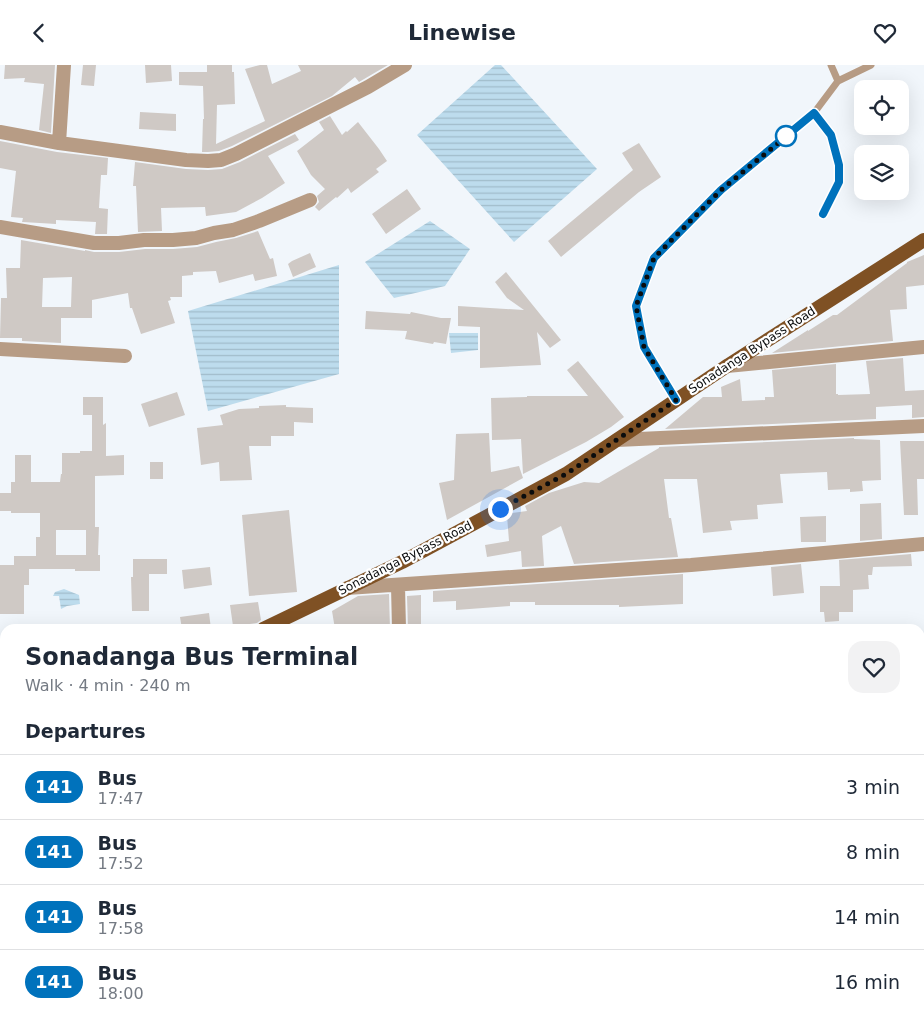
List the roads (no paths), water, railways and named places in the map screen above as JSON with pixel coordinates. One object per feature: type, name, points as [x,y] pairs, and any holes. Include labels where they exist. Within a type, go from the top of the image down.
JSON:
[{"type":"main road","name":"Sonadanga Bypass Road","points":[[273,624],[402,562],[566,474],[726,366],[924,240]]},
{"type":"street","points":[[59,143],[64,65]]},
{"type":"street","points":[[0,132],[59,143],[186,160],[221,160],[368,87],[405,65]]},
{"type":"street","points":[[0,227],[94,243],[196,238],[233,230],[310,200]]},
{"type":"street","points":[[726,366],[924,347]]},
{"type":"street","points":[[0,349],[125,356]]},
{"type":"street","points":[[617,440],[924,426]]},
{"type":"street","points":[[346,588],[691,565],[924,544]]},
{"type":"street","points":[[398,586],[399,624]]},
{"type":"lane","points":[[831,65],[838,81]]},
{"type":"lane","points":[[676,400],[644,347],[636,306],[654,258],[721,190],[814,113],[838,81],[871,65]]},
{"type":"lane","points":[[814,113],[831,135],[839,165],[839,182],[823,214]]},
{"type":"water","points":[[495,65],[501,65],[597,169],[514,242],[417,135]]},
{"type":"water","points":[[430,221],[470,249],[445,286],[394,298],[365,262]]},
{"type":"water","points":[[339,265],[339,374],[208,411],[188,311]]},
{"type":"water","points":[[449,333],[478,333],[478,350],[451,353]]},
{"type":"water","points":[[64,589],[79,595],[80,604],[61,609],[59,596],[53,596],[55,592]]}]
